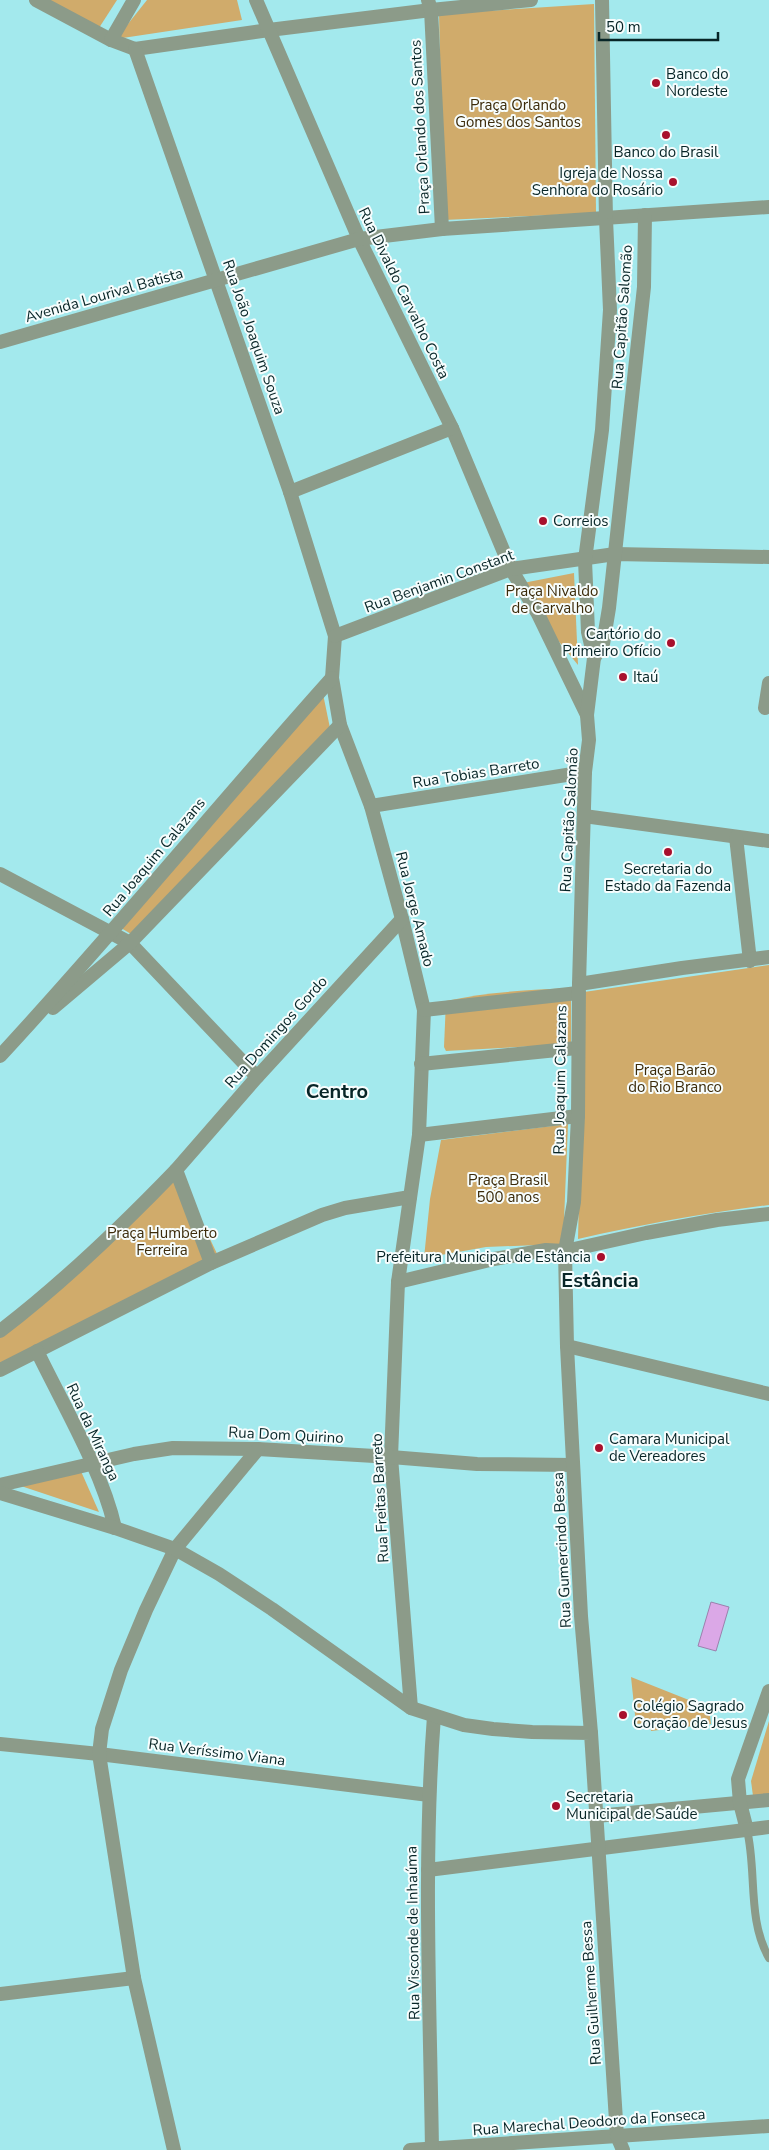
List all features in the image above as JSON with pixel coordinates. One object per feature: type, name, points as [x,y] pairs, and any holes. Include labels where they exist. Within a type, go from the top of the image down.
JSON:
[{"type":"street","points":[[36,0],[111,40],[135,50],[430,5],[531,0]]},
{"type":"street","points":[[111,40],[134,0]]},
{"type":"street","name":"Rua Divaldo Carvalho Costa","points":[[256,0],[359,239],[452,428],[511,569],[538,614],[587,715]]},
{"type":"street","points":[[602,0],[606,219],[769,207]]},
{"type":"street","name":"Praça Orlando dos Santos","points":[[430,5],[442,229],[606,219]]},
{"type":"street","name":"Rua João Joaquim Souza","points":[[135,50],[218,280],[290,492],[335,636]]},
{"type":"street","name":"Rua Capitão Salomão","points":[[594,658],[603,644],[606,631],[615,554],[644,287],[645,215]]},
{"type":"street","name":"Rua Capitão Salomão","points":[[578,988],[585,772],[589,740],[587,715],[594,658],[588,632],[585,560],[602,430],[610,310],[606,219]]},
{"type":"street","name":"Avenida Lourival Batista","points":[[0,342],[359,239],[442,229]]},
{"type":"street","points":[[290,492],[452,428]]},
{"type":"street","name":"Rua Benjamin Constant","points":[[335,636],[511,569],[585,560],[615,554],[769,557]]},
{"type":"street","name":"Rua Jorge Amado","points":[[335,636],[332,678],[340,725],[372,806],[424,1010],[419,1135],[410,1197]]},
{"type":"street","name":"Rua Joaquim Calazans","points":[[0,1056],[112,932],[242,778],[332,678]]},
{"type":"street","points":[[765,708],[769,684]]},
{"type":"street","points":[[22,1032],[82,985],[130,943],[340,725]]},
{"type":"street","name":"Rua Tobias Barreto","points":[[372,806],[585,772]]},
{"type":"street","points":[[584,816],[769,841]]},
{"type":"street","points":[[736,837],[750,961]]},
{"type":"street","points":[[0,874],[130,943],[257,1077]]},
{"type":"street","name":"Rua Domingos Gordo","points":[[176,1170],[257,1077],[402,919]]},
{"type":"street","points":[[424,1010],[578,988],[682,968],[769,958]]},
{"type":"street","name":"Rua Joaquim Calazans","points":[[565,1251],[574,1202],[578,1116],[578,988]]},
{"type":"street","points":[[421,1064],[577,1048]]},
{"type":"street","points":[[419,1135],[578,1116]]},
{"type":"street","points":[[0,1331],[100,1245],[176,1170],[211,1263]]},
{"type":"street","points":[[0,1370],[211,1263],[322,1215],[367,1203],[410,1197]]},
{"type":"street","name":"Rua Freitas Barreto","points":[[410,1197],[398,1282],[391,1457],[411,1708]]},
{"type":"street","points":[[398,1282],[494,1259],[546,1250],[565,1251],[655,1231],[717,1220],[769,1214]]},
{"type":"street","name":"Rua Gumercindo Bessa","points":[[565,1251],[567,1346],[581,1616],[591,1733],[597,1848]]},
{"type":"street","points":[[567,1346],[769,1394]]},
{"type":"street","name":"Rua da Miranga","points":[[37,1351],[92,1464],[112,1512],[115,1528]]},
{"type":"street","name":"Rua Dom Quirino","points":[[0,1485],[173,1448],[258,1449],[478,1464],[573,1465]]},
{"type":"street","points":[[174,2150],[134,1978],[99,1754],[102,1729],[119,1678],[146,1610],[175,1549],[258,1449]]},
{"type":"street","points":[[0,1493],[115,1528],[175,1549],[219,1574],[272,1609],[411,1708],[464,1725],[532,1732],[591,1733]]},
{"type":"street","points":[[747,1830],[740,1803],[738,1779],[769,1692]]},
{"type":"street","name":"Rua Visconde de Inhaúma","points":[[432,2149],[428,1870],[429,1795],[434,1716]]},
{"type":"street","name":"Rua Veríssimo Viana","points":[[0,1744],[99,1754],[429,1795]]},
{"type":"street","points":[[596,1816],[769,1800]]},
{"type":"street","points":[[428,1870],[769,1827]]},
{"type":"street","name":"Rua Guilherme Bessa","points":[[597,1848],[617,2136],[623,2150]]},
{"type":"street","points":[[0,1994],[134,1978]]},
{"type":"street","name":"Rua Marechal Deodoro da Fonseca","points":[[410,2150],[769,2126]]},
{"type":"lane","points":[[747,1830],[751,1846],[758,1936],[769,1958]]},
{"type":"green space","points":[[49,0],[117,0],[97,31]]},
{"type":"green space","points":[[147,0],[237,0],[242,20],[116,39]]},
{"type":"green space","name":"Praça Orlando Gomes dos Santos","points":[[594,4],[596,213],[444,220],[439,14]]},
{"type":"green space","name":"Praça Nivaldo de Carvalho","points":[[574,573],[578,665],[529,605],[523,583]]},
{"type":"green space","points":[[323,694],[330,728],[131,934],[121,928]]},
{"type":"green space","name":"Praça Barão do Rio Branco","points":[[769,965],[769,1205],[673,1220],[578,1239],[584,992]]},
{"type":"green space","points":[[571,988],[571,1044],[446,1051],[444,1047],[446,1001],[492,993]]},
{"type":"green space","name":"Praça Brasil 500 anos","points":[[568,1124],[563,1244],[486,1247],[424,1258],[430,1199],[441,1140]]},
{"type":"green space","name":"Praça Humberto Ferreira","points":[[176,1168],[221,1262],[0,1368],[0,1329]]},
{"type":"green space","points":[[80,1469],[99,1512],[21,1486]]},
{"type":"green space","points":[[631,1677],[709,1708],[711,1724],[651,1731],[650,1723],[636,1724]]},
{"type":"green space","points":[[769,1721],[769,1794],[753,1796],[751,1781]]},
{"type":"shaded area","points":[[711,1602],[729,1607],[716,1651],[698,1646]]},
{"type":"place","name":"Banco do Nordeste","points":[[656,83]]},
{"type":"place","name":"Banco do Brasil","points":[[666,135]]},
{"type":"place","name":"Igreja de Nossa Senhora do Rosário","points":[[673,182]]},
{"type":"place","name":"Correios","points":[[543,521]]},
{"type":"place","name":"Cartório do Primeiro Ofício","points":[[671,643]]},
{"type":"place","name":"Itaú","points":[[623,677]]},
{"type":"place","name":"Secretaria do Estado da Fazenda","points":[[668,852]]},
{"type":"place","name":"Prefeitura Municipal de Estância","points":[[601,1257]]},
{"type":"place","name":"Camara Municipal de Vereadores","points":[[599,1448]]},
{"type":"place","name":"Colégio Sagrado Coração de Jesus","points":[[623,1715]]},
{"type":"place","name":"Secretaria Municipal de Saúde","points":[[556,1806]]},
{"type":"district","name":"Centro","points":[[337,1091]]},
{"type":"district","name":"Estância","points":[[600,1280]]}]
